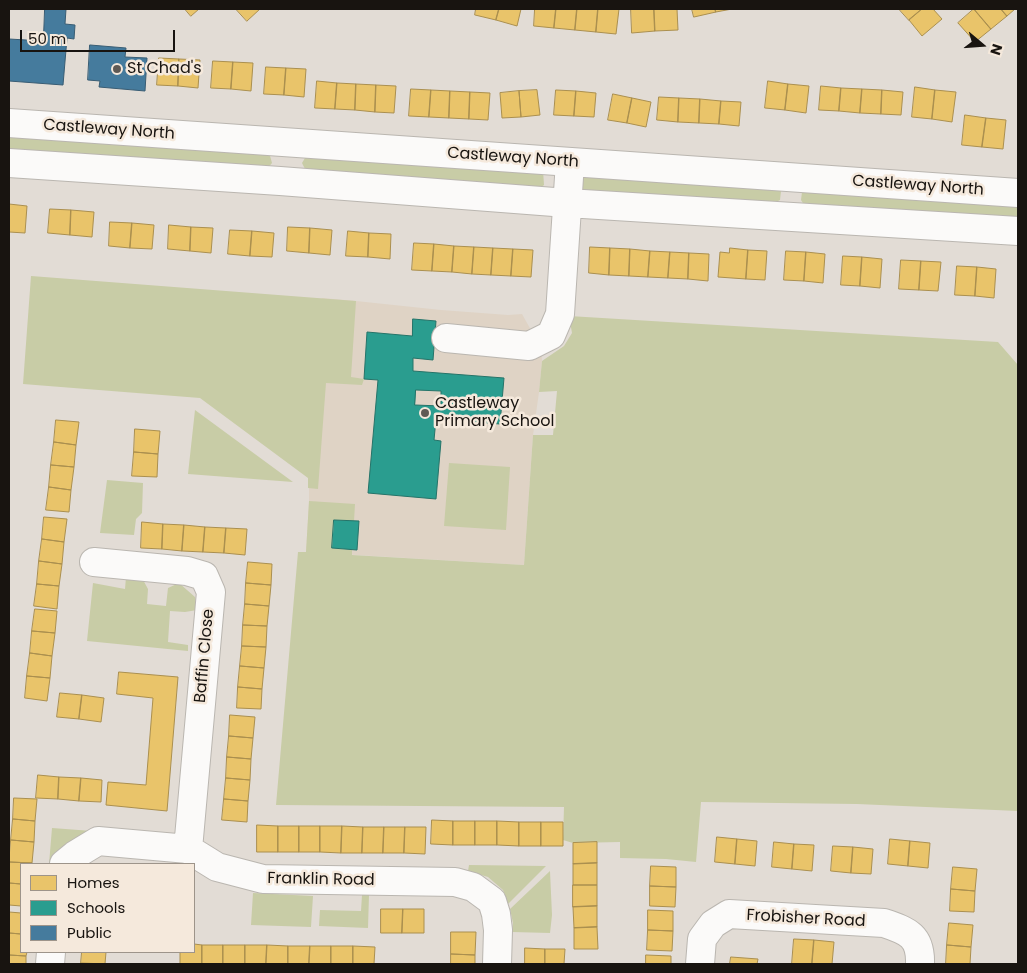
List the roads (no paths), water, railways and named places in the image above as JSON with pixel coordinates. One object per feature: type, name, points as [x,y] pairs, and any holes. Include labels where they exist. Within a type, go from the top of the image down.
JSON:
[{"type":"street","name":"Castleway North","points":[[9,123],[1018,193]]},
{"type":"street","points":[[280,181],[284,143]]},
{"type":"street","points":[[446,338],[529,346],[552,335],[560,314],[570,162]]},
{"type":"street","points":[[9,163],[567,203],[1018,231]]},
{"type":"street","points":[[787,217],[790,178]]},
{"type":"street","name":"Baffin Close","points":[[94,562],[187,571],[204,576],[211,592],[188,849]]},
{"type":"street","name":"Franklin Road","points":[[65,863],[98,841],[188,849],[217,867],[263,879],[455,882],[474,887],[492,901],[498,930],[497,964]]},
{"type":"street","name":"Frobisher Road","points":[[700,964],[702,939],[713,924],[729,914],[884,923],[900,928],[914,937],[920,955],[920,964]]},
{"type":"place","name":"St Chad's","points":[[117,69]]},
{"type":"place","name":"Castleway Primary School","points":[[425,413]]}]
